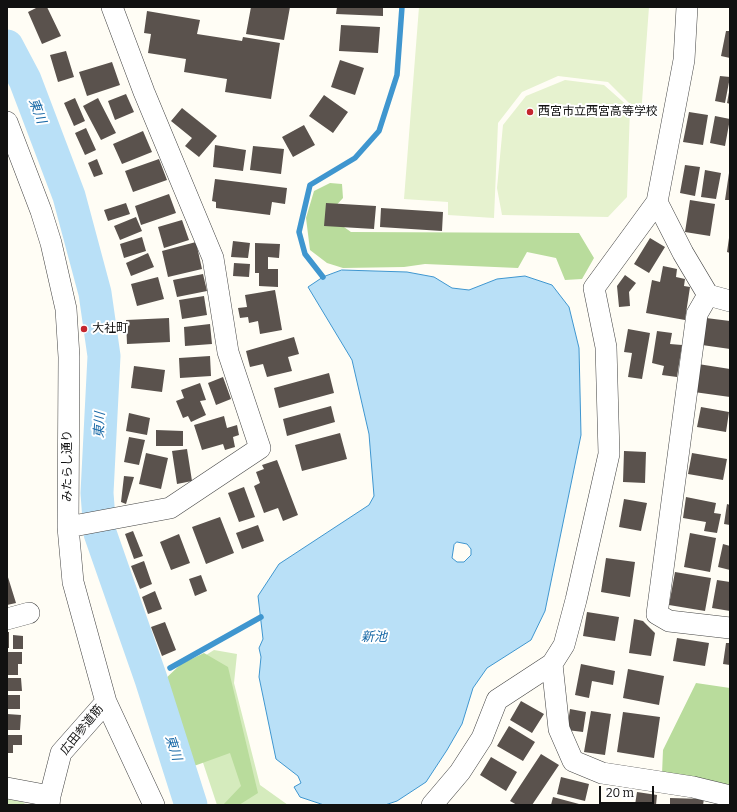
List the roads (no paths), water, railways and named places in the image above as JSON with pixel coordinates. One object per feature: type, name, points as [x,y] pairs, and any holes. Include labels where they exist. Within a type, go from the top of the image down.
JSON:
[{"type":"street","points":[[68,528],[170,508],[260,448],[228,352],[213,258],[144,92],[112,7]]},
{"type":"street","points":[[432,805],[460,772],[482,738],[497,700],[552,664],[564,645],[576,600],[609,454],[606,347],[594,288],[657,202],[684,60],[686,7]]},
{"type":"street","name":"みたらし通り","points":[[7,122],[51,243],[66,309],[69,357],[68,528],[72,582],[106,702],[154,805]]},
{"type":"street","points":[[657,202],[683,253],[708,296],[730,301]]},
{"type":"street","points":[[708,296],[697,314],[657,614],[669,621],[730,628]]},
{"type":"street","points":[[7,619],[29,613]]},
{"type":"street","points":[[552,664],[559,729],[573,761],[602,773],[693,787],[730,795]]},
{"type":"street","name":"広田参道筋","points":[[49,800],[61,753],[106,702]]},
{"type":"street","points":[[7,788],[49,800]]},
{"type":"water","name":"新池","points":[[342,270],[407,272],[434,277],[452,288],[469,290],[497,279],[525,276],[552,285],[569,307],[579,348],[581,435],[545,611],[531,640],[487,668],[473,688],[462,724],[426,782],[397,801],[385,805],[324,805],[300,797],[294,787],[301,783],[298,776],[276,759],[259,677],[261,657],[259,648],[263,639],[258,596],[279,564],[369,505],[374,496],[369,434],[352,360],[308,287],[323,277]],"holes":[[[457,542],[467,544],[471,549],[471,555],[464,562],[457,562],[452,558],[454,545]]]},
{"type":"waterway","points":[[323,277],[305,254],[299,232],[310,185],[355,158],[379,131],[397,75],[402,7]]},
{"type":"waterway","name":"東川","points":[[7,46],[25,80],[69,196],[95,293],[104,356],[97,493],[100,533],[151,679],[191,805]]},
{"type":"waterway","points":[[170,668],[261,617]]},
{"type":"place","name":"西宮市立西宮高等学校","points":[[530,112]]},
{"type":"place","name":"大社町","points":[[84,329]]}]
